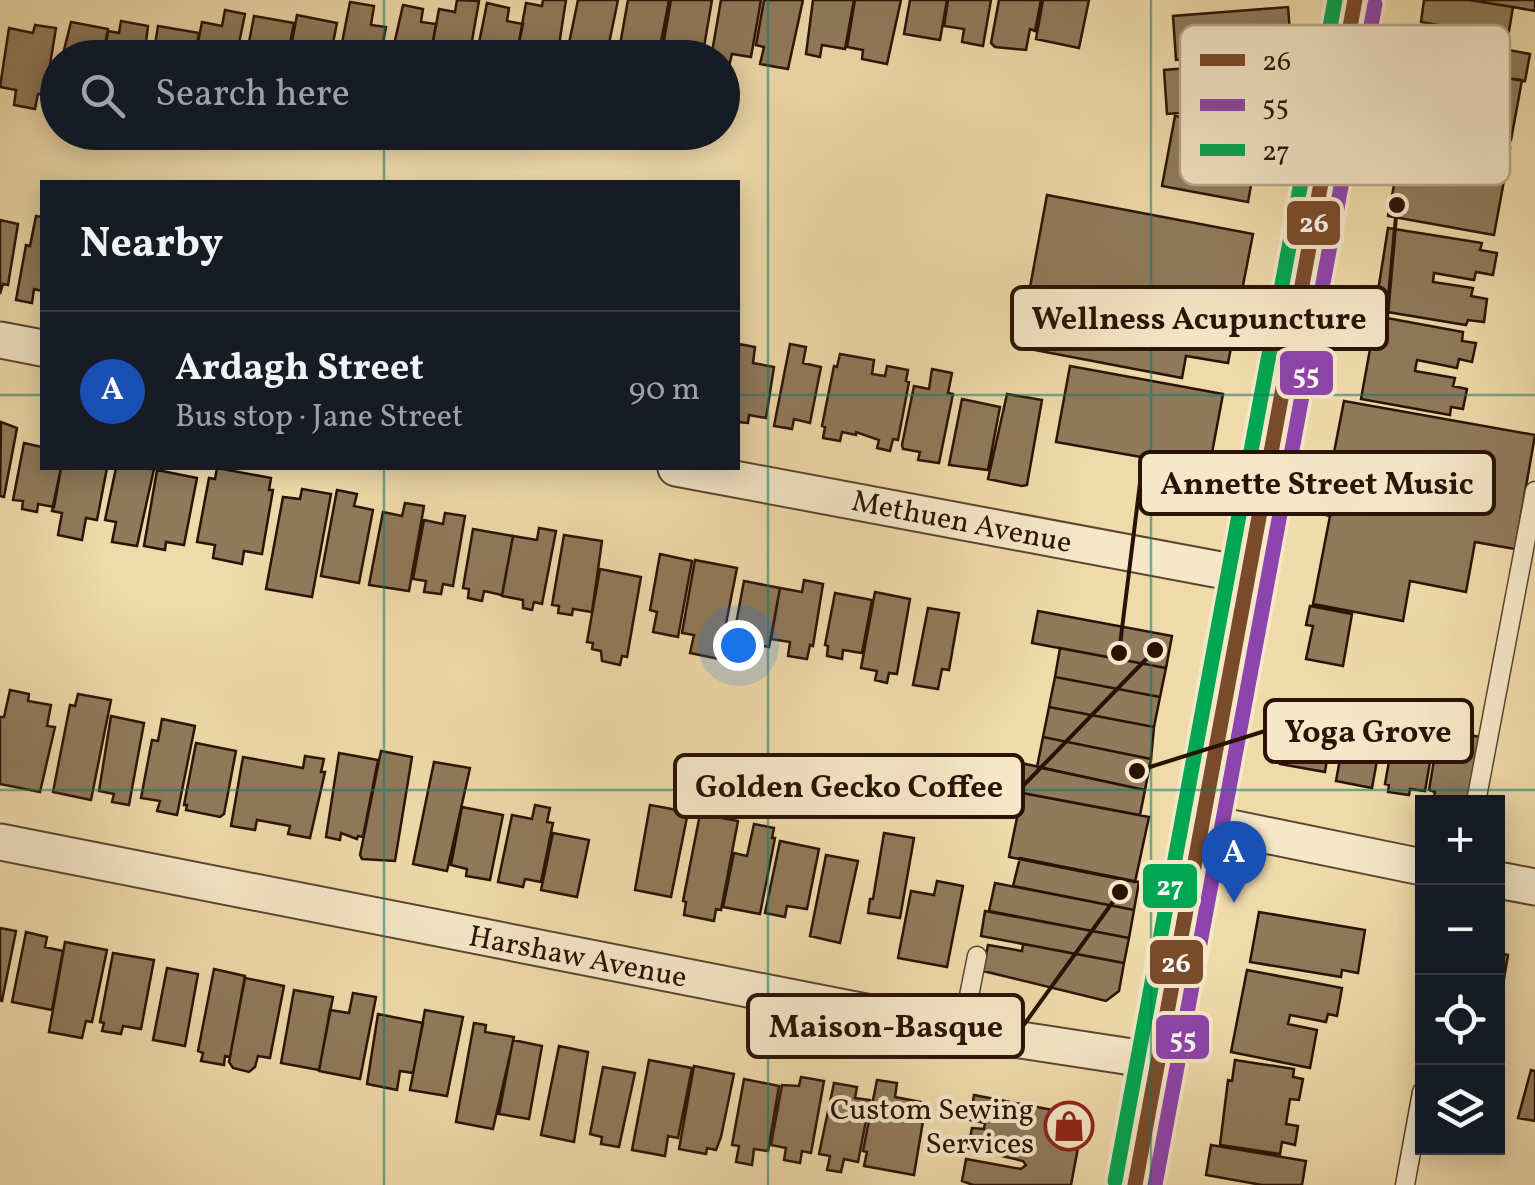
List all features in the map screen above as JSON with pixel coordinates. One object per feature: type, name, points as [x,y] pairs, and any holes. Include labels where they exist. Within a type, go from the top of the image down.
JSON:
[{"type":"main road","points":[[1350,25],[1355,0]]},
{"type":"main road","points":[[1134,1185],[1321,185]]},
{"type":"street","points":[[0,340],[40,348]]},
{"type":"street","name":"Methuen Avenue","points":[[687,470],[1248,575]]},
{"type":"street","points":[[1202,822],[1415,865]]},
{"type":"street","name":"Harshaw Avenue","points":[[0,842],[962,1031],[1158,1061]]},
{"type":"street","points":[[1505,881],[1535,887]]},
{"type":"lane","points":[[1477,795],[1535,490]]},
{"type":"lane","points":[[962,1031],[978,956]]},
{"type":"lane","points":[[1406,1185],[1415,1133]]},
{"type":"building","points":[[457,0],[479,1],[472,40],[433,40],[439,9],[455,12]]},
{"type":"building","points":[[543,0],[566,0],[560,40],[519,40],[526,3],[542,6]]},
{"type":"building","points":[[578,0],[618,0],[610,40],[570,40]]},
{"type":"building","points":[[628,0],[669,0],[661,40],[621,40]]},
{"type":"building","points":[[671,0],[712,0],[705,40],[664,40]]},
{"type":"building","points":[[721,0],[761,0],[751,57],[740,55],[740,40],[714,40]]},
{"type":"building","points":[[764,0],[803,0],[788,69],[760,64],[764,47],[756,45]]},
{"type":"building","points":[[813,0],[854,0],[845,49],[822,45],[820,57],[806,54]]},
{"type":"building","points":[[855,0],[901,0],[887,64],[862,59],[863,50],[847,47]]},
{"type":"building","points":[[910,0],[947,0],[940,40],[904,34]]},
{"type":"building","points":[[948,0],[991,0],[983,46],[962,42],[964,29],[944,26]]},
{"type":"building","points":[[999,0],[1041,0],[1035,31],[1030,29],[1026,50],[995,47],[991,43]]},
{"type":"building","points":[[1043,0],[1089,0],[1079,48],[1036,39]]},
{"type":"building","points":[[1424,0],[1469,0],[1513,7],[1510,25],[1421,22]]},
{"type":"building","points":[[1469,0],[1535,0],[1535,11],[1513,7]]},
{"type":"building","points":[[350,2],[374,6],[371,25],[386,27],[383,40],[343,40]]},
{"type":"building","points":[[487,3],[509,8],[507,21],[523,24],[520,40],[480,40]]},
{"type":"building","points":[[403,5],[423,9],[421,22],[436,24],[433,40],[395,40]]},
{"type":"building","points":[[1288,7],[1289,25],[1180,25],[1180,60],[1176,60],[1173,16]]},
{"type":"building","points":[[225,10],[245,14],[240,40],[198,40],[202,22],[222,26]]},
{"type":"building","points":[[297,15],[337,23],[334,40],[292,40]]},
{"type":"building","points":[[254,16],[294,23],[291,40],[249,40]]},
{"type":"building","points":[[121,21],[148,26],[146,40],[107,40],[108,31],[119,33]]},
{"type":"building","points":[[71,22],[108,29],[106,40],[66,40]]},
{"type":"building","points":[[35,25],[56,28],[54,40],[40,40],[40,94],[35,109],[14,105],[16,90],[0,87],[9,28],[33,33]]},
{"type":"building","points":[[158,26],[199,33],[198,40],[156,40]]},
{"type":"building","points":[[1510,50],[1530,54],[1525,81],[1510,79]]},
{"type":"building","points":[[1180,69],[1180,113],[1167,114],[1164,70]]},
{"type":"building","points":[[1510,78],[1522,80],[1510,140]]},
{"type":"building","points":[[1175,116],[1180,117],[1180,185],[1251,185],[1248,202],[1162,186]]},
{"type":"building","points":[[1394,185],[1503,185],[1494,235],[1388,216]]},
{"type":"building","points":[[1047,195],[1253,234],[1228,363],[1186,356],[1182,378],[1019,347]]},
{"type":"building","points":[[36,216],[40,217],[40,290],[34,289],[32,303],[16,300],[26,245],[30,246]]},
{"type":"building","points":[[0,220],[18,224],[8,285],[3,284],[0,294]]},
{"type":"building","points":[[1388,228],[1482,243],[1480,250],[1497,253],[1493,275],[1476,272],[1474,280],[1434,273],[1433,282],[1473,288],[1471,296],[1487,299],[1484,322],[1468,320],[1466,325],[1375,310]]},
{"type":"building","points":[[1376,316],[1463,332],[1462,341],[1476,343],[1472,362],[1459,359],[1457,368],[1417,360],[1415,371],[1455,378],[1453,386],[1467,389],[1463,409],[1451,407],[1450,415],[1361,399]]},
{"type":"building","points":[[740,344],[755,347],[753,363],[774,367],[766,418],[749,415],[748,423],[740,422]]},
{"type":"building","points":[[790,344],[806,347],[803,363],[821,367],[810,423],[794,419],[792,429],[774,426]]},
{"type":"building","points":[[840,354],[874,360],[872,374],[885,376],[887,366],[908,370],[898,440],[893,439],[890,451],[877,448],[879,440],[856,432],[842,432],[840,441],[823,438],[834,366],[837,367]]},
{"type":"building","points":[[1070,366],[1223,394],[1209,469],[1056,442]]},
{"type":"building","points":[[932,369],[952,373],[948,393],[953,394],[939,463],[918,460],[920,452],[903,449],[902,445],[914,386],[929,389]]},
{"type":"building","points":[[1007,394],[1042,400],[1027,485],[1022,486],[988,479]]},
{"type":"building","points":[[962,399],[1000,407],[988,470],[949,465]]},
{"type":"building","points":[[1344,401],[1535,435],[1515,549],[1475,542],[1466,592],[1410,581],[1403,621],[1313,604],[1330,516],[1322,514]]},
{"type":"building","points":[[1,422],[17,428],[4,497],[0,496]]},
{"type":"building","points":[[24,443],[40,447],[40,470],[61,470],[54,507],[38,504],[37,512],[22,509],[23,501],[13,500]]},
{"type":"building","points":[[61,470],[107,470],[97,520],[86,518],[82,540],[58,535],[62,513],[52,511]]},
{"type":"building","points":[[116,470],[154,470],[137,546],[112,542],[116,522],[105,520]]},
{"type":"building","points":[[157,470],[197,478],[184,545],[166,542],[165,550],[144,546]]},
{"type":"building","points":[[217,470],[271,478],[269,490],[273,490],[262,554],[244,551],[242,564],[213,558],[215,545],[197,542],[209,478],[215,479]]},
{"type":"building","points":[[302,489],[331,494],[312,597],[266,589],[283,497],[300,499]]},
{"type":"building","points":[[337,490],[357,494],[354,506],[373,510],[359,583],[321,576]]},
{"type":"building","points":[[405,503],[424,506],[409,591],[369,585],[383,512],[402,516]]},
{"type":"building","points":[[445,513],[465,516],[453,586],[443,584],[441,594],[424,592],[426,581],[413,579],[424,520],[443,524]]},
{"type":"building","points":[[539,528],[556,531],[542,604],[534,602],[532,610],[523,608],[523,600],[502,596],[513,536],[537,540]]},
{"type":"building","points":[[473,529],[513,536],[502,595],[484,591],[482,601],[468,598],[469,589],[463,588]]},
{"type":"building","points":[[564,535],[602,541],[592,612],[573,609],[572,615],[558,613],[559,606],[552,605]]},
{"type":"building","points":[[660,554],[692,561],[678,637],[653,632],[657,612],[650,610]]},
{"type":"building","points":[[695,560],[737,568],[719,659],[690,653],[694,635],[682,633]]},
{"type":"building","points":[[600,569],[641,577],[627,657],[622,656],[620,665],[602,661],[601,651],[592,649],[593,643],[587,642]]},
{"type":"building","points":[[804,580],[823,584],[813,646],[810,645],[807,659],[788,656],[790,642],[771,639],[780,588],[802,592]]},
{"type":"building","points":[[744,581],[780,588],[769,647],[757,645],[755,655],[740,652],[742,642],[733,640]]},
{"type":"building","points":[[875,592],[910,599],[897,674],[889,673],[887,683],[875,680],[877,671],[861,668]]},
{"type":"building","points":[[835,593],[872,600],[862,653],[843,650],[842,659],[827,656],[825,645]]},
{"type":"building","points":[[1310,606],[1352,614],[1343,666],[1306,659],[1313,626],[1306,625]]},
{"type":"building","points":[[928,608],[959,613],[949,670],[942,669],[938,689],[913,685]]},
{"type":"building","points":[[1038,611],[1172,636],[1166,668],[1032,643]]},
{"type":"building","points":[[1060,648],[1166,668],[1160,697],[1055,677]]},
{"type":"building","points":[[1055,677],[1160,697],[1154,727],[1049,707]]},
{"type":"building","points":[[10,690],[29,694],[28,701],[51,705],[47,726],[55,727],[40,792],[0,784],[0,717],[4,717]]},
{"type":"building","points":[[78,694],[111,700],[91,800],[53,792],[70,705],[75,706]]},
{"type":"building","points":[[1291,701],[1335,708],[1325,772],[1280,764]]},
{"type":"building","points":[[1049,707],[1154,727],[1151,759],[1043,737]]},
{"type":"building","points":[[1348,715],[1384,722],[1372,788],[1336,781]]},
{"type":"building","points":[[111,716],[144,723],[129,805],[112,802],[114,794],[99,791]]},
{"type":"building","points":[[162,719],[195,726],[177,815],[157,811],[160,801],[141,798],[152,740],[158,741]]},
{"type":"building","points":[[1396,721],[1436,728],[1425,791],[1410,789],[1409,795],[1388,792],[1389,785],[1385,784]]},
{"type":"building","points":[[1439,730],[1481,737],[1470,795],[1434,795],[1429,790]]},
{"type":"building","points":[[1043,737],[1151,759],[1145,790],[1037,767]]},
{"type":"building","points":[[196,743],[236,751],[224,814],[220,817],[186,810],[184,805]]},
{"type":"building","points":[[381,751],[412,757],[395,861],[362,859],[360,855]]},
{"type":"building","points":[[339,753],[378,760],[363,837],[357,839],[341,833],[340,840],[326,837]]},
{"type":"building","points":[[305,756],[324,759],[321,772],[325,772],[310,838],[288,834],[290,826],[257,820],[255,830],[231,826],[243,757],[303,768]]},
{"type":"building","points":[[1012,761],[1145,790],[1140,815],[1006,790]]},
{"type":"building","points":[[434,762],[470,768],[447,871],[413,864]]},
{"type":"building","points":[[1022,793],[1149,817],[1135,882],[1009,857]]},
{"type":"building","points":[[535,805],[550,808],[547,822],[553,823],[541,882],[525,879],[523,887],[498,882],[512,815],[532,819]]},
{"type":"building","points":[[650,805],[688,812],[671,897],[635,890]]},
{"type":"building","points":[[462,807],[503,815],[490,880],[466,876],[467,869],[451,865]]},
{"type":"building","points":[[700,814],[738,821],[721,910],[716,909],[714,921],[684,915],[683,901]]},
{"type":"building","points":[[754,824],[774,828],[775,838],[760,914],[723,907],[734,853],[747,856]]},
{"type":"building","points":[[553,833],[589,840],[577,897],[541,890]]},
{"type":"building","points":[[884,833],[914,838],[900,918],[868,913]]},
{"type":"building","points":[[780,841],[819,849],[807,909],[787,906],[785,917],[765,913]]},
{"type":"building","points":[[826,855],[858,861],[840,943],[810,936]]},
{"type":"building","points":[[1020,858],[1139,882],[1134,910],[1013,886]]},
{"type":"building","points":[[937,881],[963,886],[947,967],[898,958],[911,891],[934,895]]},
{"type":"building","points":[[995,883],[1134,910],[1129,938],[989,911]]},
{"type":"building","points":[[985,911],[1129,938],[1124,963],[981,936]]},
{"type":"building","points":[[1259,912],[1365,930],[1358,973],[1342,970],[1341,977],[1250,962]]},
{"type":"building","points":[[0,928],[16,931],[2,1001],[0,1000]]},
{"type":"building","points":[[26,932],[47,937],[45,947],[63,951],[52,1010],[12,1002]]},
{"type":"building","points":[[65,942],[107,950],[92,1022],[86,1021],[82,1038],[49,1032]]},
{"type":"building","points":[[1023,944],[1124,963],[1119,991],[1106,1001],[983,971],[988,945],[1022,951]]},
{"type":"building","points":[[113,953],[154,960],[141,1029],[123,1026],[121,1034],[102,1031],[104,1023],[100,1022]]},
{"type":"building","points":[[167,968],[198,974],[185,1046],[153,1040]]},
{"type":"building","points":[[214,969],[245,976],[230,1057],[225,1056],[224,1065],[201,1061],[203,1053],[198,1051]]},
{"type":"building","points":[[1247,970],[1342,988],[1337,1016],[1328,1014],[1326,1022],[1290,1015],[1288,1024],[1317,1030],[1310,1068],[1231,1052]]},
{"type":"building","points":[[245,978],[284,986],[270,1058],[258,1056],[249,1072],[233,1068],[229,1062]]},
{"type":"building","points":[[294,990],[333,997],[319,1070],[281,1063]]},
{"type":"building","points":[[353,993],[376,997],[360,1079],[319,1071],[330,1010],[349,1013]]},
{"type":"building","points":[[425,1010],[463,1017],[447,1096],[410,1090]]},
{"type":"building","points":[[378,1014],[423,1023],[413,1073],[400,1071],[397,1090],[367,1084]]},
{"type":"building","points":[[474,1023],[486,1025],[485,1032],[514,1037],[493,1129],[456,1122]]},
{"type":"building","points":[[513,1040],[542,1046],[529,1119],[499,1114]]},
{"type":"building","points":[[559,1046],[588,1052],[574,1142],[541,1135]]},
{"type":"building","points":[[649,1060],[692,1068],[678,1138],[668,1136],[665,1156],[632,1150]]},
{"type":"building","points":[[1235,1060],[1294,1069],[1293,1077],[1303,1079],[1299,1100],[1290,1099],[1286,1124],[1298,1126],[1295,1145],[1282,1142],[1280,1154],[1220,1145],[1228,1080],[1232,1081]]},
{"type":"building","points":[[694,1066],[734,1074],[721,1137],[716,1150],[707,1148],[706,1154],[679,1149]]},
{"type":"building","points":[[603,1067],[635,1073],[619,1147],[601,1144],[602,1137],[590,1134]]},
{"type":"building","points":[[1531,1070],[1535,1071],[1535,1121],[1518,1118]]},
{"type":"building","points":[[801,1077],[824,1081],[811,1153],[802,1151],[800,1163],[784,1160],[786,1148],[771,1145],[782,1085],[799,1086]]},
{"type":"building","points":[[744,1079],[779,1086],[768,1151],[754,1149],[752,1165],[736,1162],[739,1146],[732,1145]]},
{"type":"building","points":[[877,1080],[897,1083],[895,1097],[926,1103],[914,1175],[864,1166],[867,1152],[863,1151]]},
{"type":"building","points":[[834,1083],[857,1087],[855,1098],[870,1100],[858,1162],[844,1159],[841,1172],[827,1170],[830,1156],[819,1154]]},
{"type":"building","points":[[974,1095],[1084,1116],[1071,1185],[973,1185],[962,1181],[966,1159],[1021,1169],[1026,1165],[968,1148],[972,1128],[984,1129],[985,1123],[970,1120]]},
{"type":"building","points":[[1211,1145],[1306,1161],[1302,1185],[1262,1185],[1206,1175]]},
{"type":"transit line","name":"27","points":[[1330,25],[1335,0]]},
{"type":"transit line","name":"26","points":[[1350,25],[1355,0]]},
{"type":"transit line","name":"55","points":[[1371,25],[1375,4]]},
{"type":"transit line","name":"27","points":[[1115,1181],[1301,185]]},
{"type":"transit line","name":"26","points":[[1135,1185],[1321,185]]},
{"type":"transit line","name":"55","points":[[1155,1185],[1341,185]]},
{"type":"place","name":"Wellness Acupuncture","points":[[1397,205]]},
{"type":"place","name":"Golden Gecko Coffee","points":[[1155,650]]},
{"type":"place","name":"Annette Street Music","points":[[1119,653]]},
{"type":"place","name":"Yoga Grove","points":[[1137,771]]},
{"type":"place","name":"Maison-Basque","points":[[1120,892]]},
{"type":"place","name":"Ardagh Street","points":[[1234,903]]},
{"type":"place","name":"Custom Sewing Services","points":[[1069,1126]]}]
